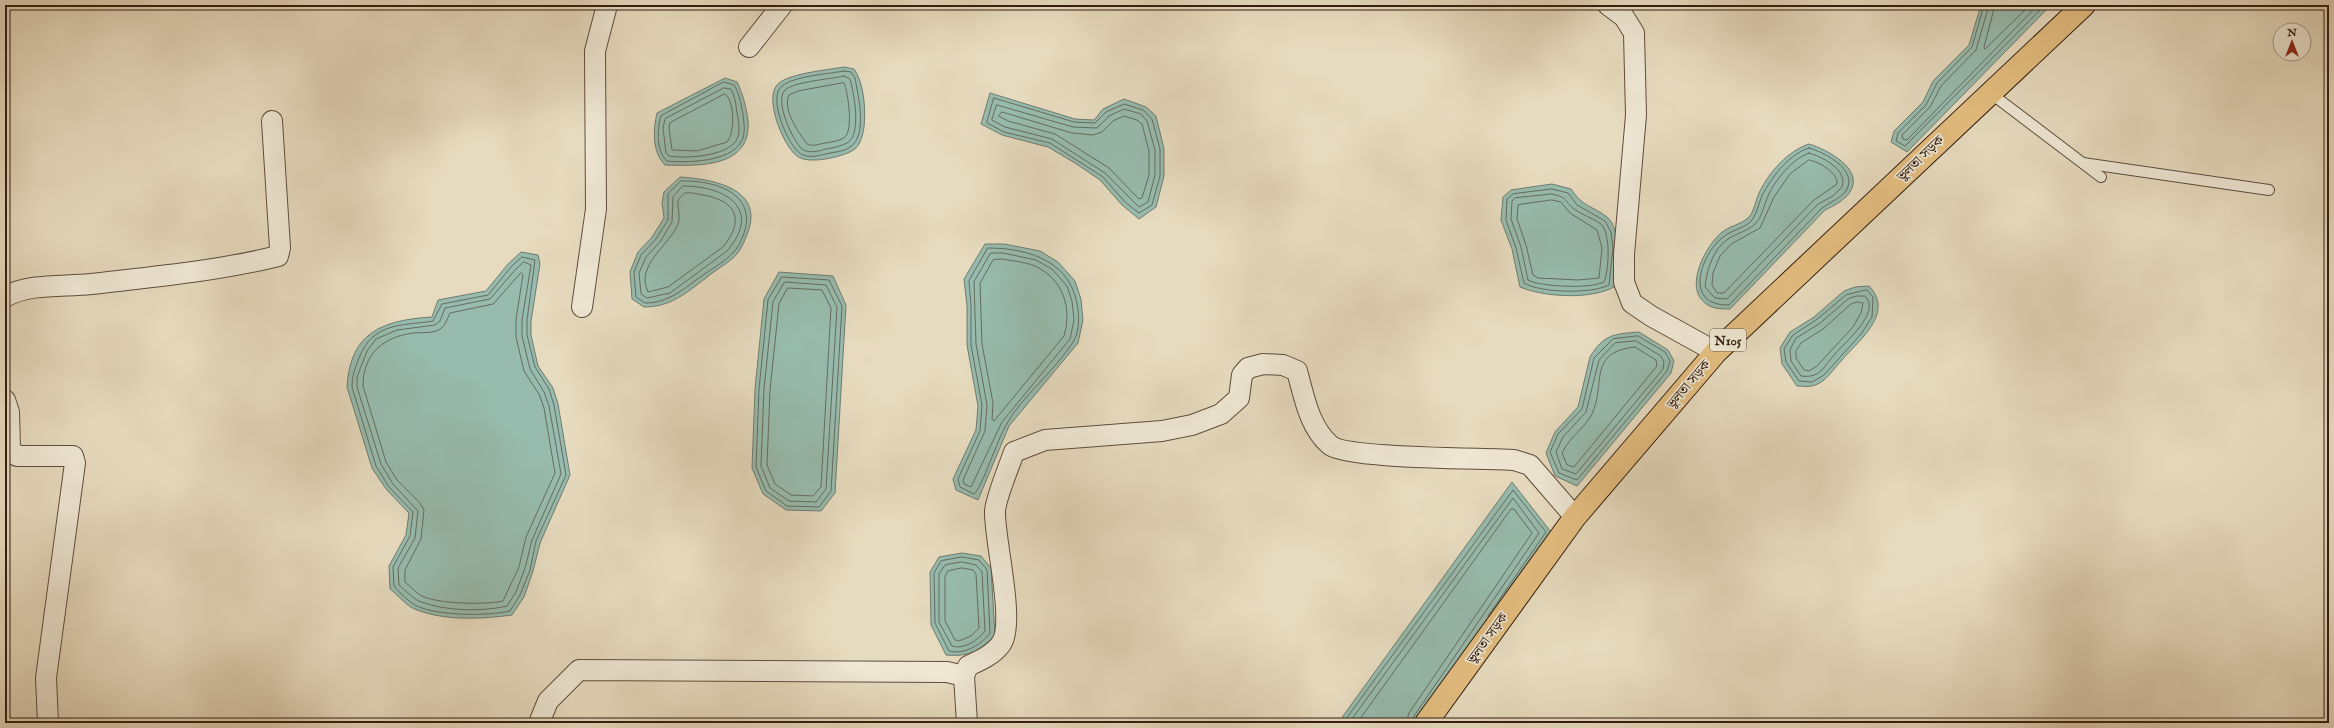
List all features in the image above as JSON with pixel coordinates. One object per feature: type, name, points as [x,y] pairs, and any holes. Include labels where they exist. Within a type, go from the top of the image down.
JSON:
[{"type":"highway","name":"ভুলতা সড়ক","points":[[1426,723],[1575,517],[1716,352],[1989,92],[2084,5]]},
{"type":"street","points":[[582,307],[596,209],[594,51],[607,5]]},
{"type":"street","points":[[749,47],[782,5]]},
{"type":"street","points":[[1608,5],[1624,17],[1634,33],[1636,115],[1624,254],[1624,282],[1632,303],[1651,316],[1716,352]]},
{"type":"street","points":[[5,297],[17,290],[90,284],[185,272],[278,256],[280,248],[272,121]]},
{"type":"street","points":[[967,723],[964,676],[968,666],[983,660],[1001,644],[1006,626],[1002,568],[995,510],[1014,452],[1045,440],[1162,431],[1192,425],[1221,414],[1239,398],[1242,375],[1248,368],[1263,364],[1284,365],[1297,371],[1312,422],[1329,444],[1337,449],[1370,454],[1514,460],[1530,465],[1575,517]]},
{"type":"street","points":[[5,400],[8,412],[10,449],[17,456],[73,456],[75,462],[46,678],[48,723]]},
{"type":"street","points":[[539,723],[548,701],[579,670],[947,672],[964,676]]},
{"type":"lane","points":[[1989,92],[2101,177]]},
{"type":"lane","points":[[2083,164],[2269,190]]},
{"type":"water","points":[[1981,5],[2051,5],[1907,152],[1891,142],[1894,131],[1923,102],[1933,81],[1969,45]]},
{"type":"water","points":[[844,67],[854,69],[862,89],[865,120],[861,140],[855,149],[840,156],[816,160],[802,159],[792,151],[781,132],[774,109],[774,90],[779,83],[792,77],[810,72]]},
{"type":"water","points":[[725,78],[737,82],[745,105],[748,120],[747,136],[742,147],[732,156],[721,161],[693,165],[665,165],[658,154],[656,147],[654,133],[657,113]]},
{"type":"water","points":[[990,93],[1075,119],[1094,120],[1103,109],[1124,99],[1146,107],[1156,116],[1164,149],[1164,176],[1156,207],[1139,219],[1122,205],[1100,180],[1075,163],[1048,147],[1002,135],[981,124]]},
{"type":"water","points":[[1809,144],[1825,150],[1842,161],[1848,168],[1852,176],[1853,184],[1850,192],[1842,201],[1825,210],[1730,309],[1719,309],[1712,307],[1703,301],[1698,292],[1696,282],[1702,260],[1708,249],[1721,233],[1750,216],[1764,184],[1774,169],[1794,151]]},
{"type":"water","points":[[680,177],[706,180],[720,184],[732,189],[742,196],[749,205],[751,217],[748,232],[736,255],[692,289],[678,298],[662,305],[644,307],[632,299],[630,272],[638,252],[652,237],[664,218],[662,203],[664,192]]},
{"type":"water","points":[[1552,184],[1571,189],[1579,199],[1607,217],[1612,223],[1617,240],[1614,287],[1593,294],[1567,296],[1541,293],[1520,287],[1512,249],[1501,220],[1503,197],[1511,190]]},
{"type":"water","points":[[985,244],[1004,244],[1040,251],[1058,262],[1075,281],[1081,299],[1083,320],[1078,343],[1009,426],[978,500],[956,490],[953,479],[976,430],[978,406],[967,345],[967,306],[964,279]]},
{"type":"water","points":[[521,252],[538,255],[540,264],[531,321],[531,335],[538,366],[553,388],[558,404],[570,475],[540,543],[533,571],[524,597],[512,615],[464,618],[428,614],[413,608],[390,589],[389,566],[406,535],[409,513],[386,489],[372,468],[347,387],[350,368],[355,353],[362,341],[372,332],[398,321],[432,317],[438,300],[486,291],[508,264]]},
{"type":"water","points":[[779,272],[833,276],[846,305],[835,493],[821,511],[786,510],[763,494],[752,468],[755,389],[764,299]]},
{"type":"water","points":[[1869,286],[1876,296],[1878,306],[1872,326],[1825,379],[1812,386],[1797,386],[1782,364],[1780,348],[1790,332],[1814,317],[1844,291],[1855,287]]},
{"type":"water","points":[[1639,332],[1668,350],[1674,361],[1671,373],[1577,486],[1555,476],[1546,453],[1555,432],[1578,407],[1590,357],[1600,344],[1610,337]]},
{"type":"water","points":[[1512,482],[1551,532],[1420,723],[1338,723]]},
{"type":"water","points":[[962,553],[981,556],[991,568],[995,636],[973,652],[961,655],[946,655],[931,625],[930,572],[939,557]]}]
